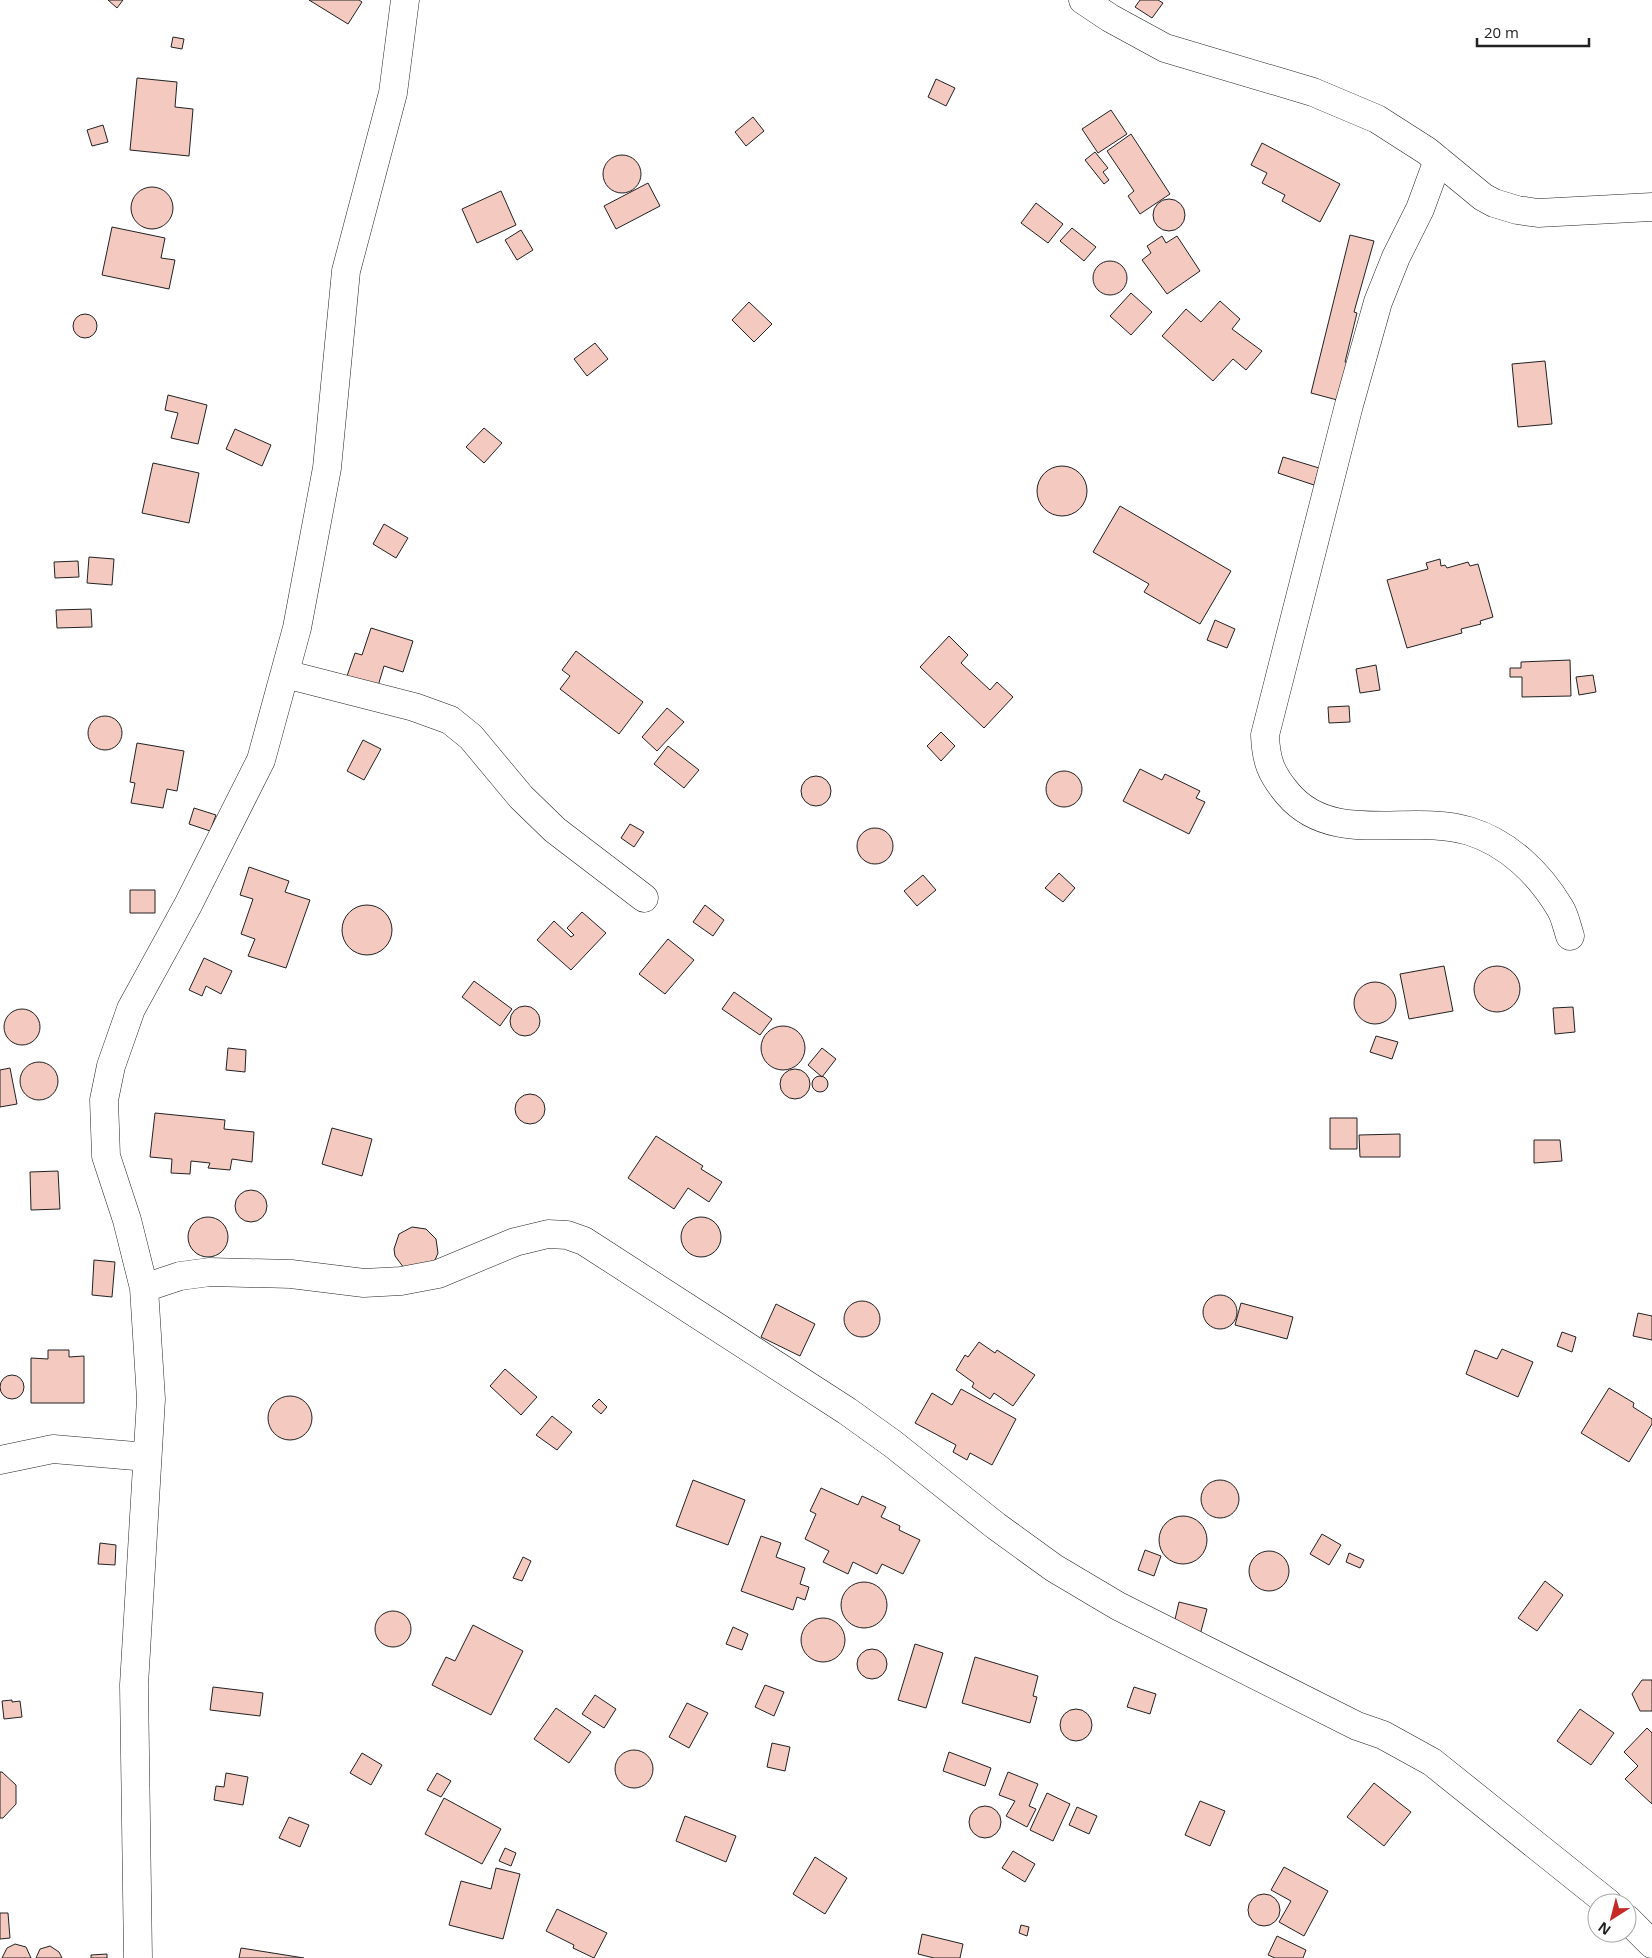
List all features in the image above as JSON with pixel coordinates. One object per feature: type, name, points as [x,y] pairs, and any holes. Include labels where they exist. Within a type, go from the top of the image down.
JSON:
[{"type":"street","points":[[138,1958],[134,1684],[151,1399],[144,1288],[127,1220],[106,1156],[104,1100],[111,1066],[131,1009],[188,905],[261,760],[297,628],[328,468],[346,271],[393,94],[405,0]]},
{"type":"street","points":[[1083,0],[1110,18],[1165,48],[1313,92],[1377,119],[1427,151],[1494,204],[1538,213],[1652,207]]},
{"type":"street","points":[[1438,160],[1420,209],[1396,257],[1378,302],[1349,405],[1265,735],[1266,757],[1276,779],[1294,802],[1305,810],[1325,819],[1347,824],[1439,826],[1468,831],[1496,843],[1520,859],[1542,881],[1561,909],[1570,936]]},
{"type":"street","points":[[284,674],[414,707],[450,720],[472,737],[520,797],[555,830],[644,898]]},
{"type":"street","points":[[144,1288],[180,1276],[210,1272],[291,1274],[364,1283],[401,1281],[438,1274],[515,1242],[548,1234],[567,1235],[584,1241],[893,1444],[996,1526],[1054,1568],[1118,1606],[1357,1726],[1383,1735],[1432,1762],[1596,1893]]},
{"type":"street","points":[[0,1460],[53,1449],[147,1458]]},
{"type":"street","points":[[1637,1929],[1652,1944]]},
{"type":"building","points":[[108,0],[123,0],[117,8]]},
{"type":"building","points":[[309,0],[359,0],[362,2],[348,24]]},
{"type":"building","points":[[1140,0],[1158,0],[1163,3],[1152,18],[1135,7]]},
{"type":"building","points":[[173,37],[184,39],[182,49],[171,47]]},
{"type":"building","points":[[137,78],[177,82],[175,107],[193,109],[189,156],[130,150]]},
{"type":"building","points":[[936,79],[955,88],[946,106],[928,97]]},
{"type":"building","points":[[1111,110],[1127,134],[1098,153],[1082,129]]},
{"type":"building","points":[[753,117],[764,131],[746,146],[735,132]]},
{"type":"building","points":[[103,125],[108,142],[92,146],[87,130]]},
{"type":"building","points":[[1131,134],[1170,194],[1140,214],[1128,196],[1134,191],[1107,151]]},
{"type":"building","points":[[1262,143],[1340,184],[1320,222],[1282,201],[1285,195],[1262,183],[1267,173],[1251,165]]},
{"type":"building","points":[[1095,152],[1108,168],[1103,172],[1109,180],[1104,184],[1085,160]]},
{"type":"building","points":[[622,155],[635,161],[641,174],[635,187],[622,193],[609,187],[603,174],[609,161]]},
{"type":"building","points":[[648,183],[660,206],[616,229],[604,206]]},
{"type":"building","points":[[152,187],[167,193],[173,208],[167,223],[152,229],[137,223],[131,208],[137,193]]},
{"type":"building","points":[[501,191],[516,225],[477,243],[462,209]]},
{"type":"building","points":[[1169,199],[1175,200],[1180,204],[1184,209],[1184,221],[1180,226],[1175,230],[1169,231],[1163,230],[1158,226],[1154,221],[1153,215],[1154,209],[1158,204],[1163,200]]},
{"type":"building","points":[[1036,203],[1063,224],[1048,243],[1021,223]]},
{"type":"building","points":[[112,227],[165,238],[161,258],[175,260],[169,289],[102,275]]},
{"type":"building","points":[[1072,228],[1096,247],[1084,261],[1060,241]]},
{"type":"building","points":[[521,230],[533,250],[517,260],[505,240]]},
{"type":"building","points":[[1350,235],[1374,241],[1354,312],[1357,313],[1345,362],[1350,364],[1341,401],[1311,393]]},
{"type":"building","points":[[1162,236],[1166,243],[1177,236],[1200,271],[1167,294],[1142,260],[1151,253],[1147,246]]},
{"type":"building","points":[[1110,261],[1117,262],[1122,266],[1126,271],[1126,285],[1122,290],[1117,294],[1110,295],[1103,294],[1098,290],[1094,285],[1093,278],[1094,271],[1098,266],[1103,262]]},
{"type":"building","points":[[1131,293],[1152,312],[1131,335],[1110,316]]},
{"type":"building","points":[[1220,301],[1240,319],[1232,329],[1262,351],[1246,370],[1233,359],[1213,381],[1162,336],[1186,309],[1201,322]]},
{"type":"building","points":[[749,302],[772,324],[754,342],[732,320]]},
{"type":"building","points":[[85,314],[90,315],[96,321],[96,331],[90,337],[85,338],[80,337],[74,331],[73,326],[74,321],[80,315]]},
{"type":"building","points":[[595,343],[608,359],[587,376],[574,359]]},
{"type":"building","points":[[1545,361],[1552,424],[1518,427],[1512,364]]},
{"type":"building","points":[[168,395],[207,405],[198,444],[171,438],[178,413],[165,410]]},
{"type":"building","points":[[484,428],[502,443],[484,463],[466,447]]},
{"type":"building","points":[[235,429],[271,445],[262,466],[226,449]]},
{"type":"building","points":[[1283,457],[1319,468],[1314,485],[1278,473]]},
{"type":"building","points":[[153,463],[199,473],[189,523],[142,513]]},
{"type":"building","points":[[1057,466],[1067,466],[1080,473],[1087,486],[1087,496],[1080,509],[1067,516],[1057,516],[1048,512],[1041,505],[1037,496],[1037,486],[1041,477],[1048,470]]},
{"type":"building","points":[[1120,506],[1231,571],[1200,624],[1144,592],[1149,584],[1093,552]]},
{"type":"building","points":[[384,524],[408,538],[396,558],[373,544]]},
{"type":"building","points":[[89,557],[114,559],[112,585],[87,583]]},
{"type":"building","points":[[1440,559],[1441,566],[1445,565],[1447,568],[1468,562],[1470,566],[1478,564],[1493,617],[1480,621],[1481,624],[1461,629],[1462,633],[1407,648],[1387,580],[1428,569],[1426,563]]},
{"type":"building","points":[[78,561],[79,577],[55,578],[54,562]]},
{"type":"building","points":[[91,609],[92,627],[57,628],[56,610]]},
{"type":"building","points":[[1215,620],[1235,629],[1227,648],[1207,640]]},
{"type":"building","points":[[371,628],[413,641],[403,672],[384,666],[378,686],[347,676],[355,653],[362,655]]},
{"type":"building","points":[[949,636],[968,655],[961,663],[990,690],[997,682],[1013,697],[984,728],[920,667]]},
{"type":"building","points":[[576,651],[643,702],[619,734],[560,689],[570,676],[562,670]]},
{"type":"building","points":[[1570,660],[1571,696],[1522,697],[1522,677],[1510,677],[1510,668],[1521,668],[1521,662]]},
{"type":"building","points":[[1376,665],[1380,690],[1360,693],[1356,669]]},
{"type":"building","points":[[1593,675],[1596,692],[1579,695],[1576,677]]},
{"type":"building","points":[[1349,706],[1350,722],[1329,723],[1328,707]]},
{"type":"building","points":[[667,708],[684,722],[657,751],[642,737]]},
{"type":"building","points":[[105,716],[112,717],[117,721],[121,726],[121,740],[117,745],[112,749],[105,750],[98,749],[93,745],[89,740],[88,733],[89,726],[93,721],[98,717]]},
{"type":"building","points":[[941,732],[955,746],[941,761],[927,746]]},
{"type":"building","points":[[363,740],[381,749],[364,780],[347,771]]},
{"type":"building","points":[[137,743],[184,751],[177,791],[167,789],[163,808],[131,803],[135,783],[130,782]]},
{"type":"building","points":[[668,746],[699,770],[684,788],[654,764]]},
{"type":"building","points":[[1140,769],[1162,780],[1165,774],[1200,791],[1196,798],[1205,802],[1189,834],[1123,801]]},
{"type":"building","points":[[1064,771],[1077,776],[1082,789],[1077,802],[1064,807],[1051,802],[1046,789],[1051,776]]},
{"type":"building","points":[[816,776],[827,780],[831,791],[827,802],[816,806],[805,802],[801,791],[805,780]]},
{"type":"building","points":[[194,808],[216,815],[210,831],[189,824]]},
{"type":"building","points":[[630,824],[644,832],[634,847],[621,838]]},
{"type":"building","points":[[875,828],[887,834],[893,846],[887,858],[875,864],[863,858],[857,846],[863,834]]},
{"type":"building","points":[[249,867],[289,881],[285,892],[310,900],[286,968],[248,956],[255,939],[241,934],[253,899],[240,895]]},
{"type":"building","points":[[1059,873],[1075,888],[1063,902],[1045,888]]},
{"type":"building","points":[[923,875],[936,890],[917,906],[904,891]]},
{"type":"building","points":[[130,890],[155,890],[155,913],[130,913]]},
{"type":"building","points":[[362,905],[372,905],[385,912],[392,925],[392,935],[385,948],[372,955],[362,955],[353,951],[346,944],[342,935],[342,925],[346,916],[353,909]]},
{"type":"building","points":[[705,905],[724,920],[713,936],[693,922]]},
{"type":"building","points":[[582,912],[606,933],[571,970],[537,940],[554,921],[571,937],[574,935],[567,928]]},
{"type":"building","points":[[668,939],[694,960],[665,994],[639,974]]},
{"type":"building","points":[[204,958],[232,971],[221,994],[206,986],[202,996],[189,990]]},
{"type":"building","points":[[1444,966],[1453,1011],[1409,1019],[1400,974]]},
{"type":"building","points":[[1502,966],[1506,967],[1516,976],[1519,980],[1519,998],[1510,1008],[1502,1012],[1492,1012],[1484,1008],[1475,998],[1474,984],[1478,976],[1488,967]]},
{"type":"building","points":[[474,981],[512,1009],[500,1026],[462,997]]},
{"type":"building","points":[[1379,982],[1387,985],[1393,991],[1396,1003],[1393,1015],[1387,1021],[1371,1024],[1363,1021],[1357,1015],[1354,999],[1357,991],[1363,985]]},
{"type":"building","points":[[734,992],[772,1019],[760,1035],[722,1009]]},
{"type":"building","points":[[525,1006],[536,1010],[540,1021],[536,1032],[525,1036],[514,1032],[510,1021],[514,1010]]},
{"type":"building","points":[[1573,1007],[1575,1032],[1555,1034],[1553,1008]]},
{"type":"building","points":[[22,1009],[29,1010],[35,1014],[39,1020],[39,1034],[35,1040],[29,1044],[22,1045],[15,1044],[9,1040],[5,1034],[4,1027],[5,1020],[9,1014],[15,1010]]},
{"type":"building","points":[[787,1026],[799,1032],[804,1039],[804,1057],[799,1064],[792,1069],[779,1070],[771,1067],[764,1060],[761,1044],[764,1036],[771,1029]]},
{"type":"building","points":[[1376,1036],[1398,1042],[1392,1059],[1370,1052]]},
{"type":"building","points":[[228,1048],[246,1050],[245,1072],[226,1070]]},
{"type":"building","points":[[822,1048],[836,1059],[822,1077],[808,1065]]},
{"type":"building","points":[[39,1062],[53,1067],[58,1081],[53,1095],[39,1100],[25,1095],[20,1081],[25,1067]]},
{"type":"building","points":[[10,1068],[17,1104],[0,1107],[0,1070]]},
{"type":"building","points":[[795,1069],[806,1073],[810,1084],[806,1095],[795,1099],[784,1095],[780,1084],[784,1073]]},
{"type":"building","points":[[820,1076],[826,1078],[828,1084],[826,1090],[820,1092],[814,1090],[812,1084],[814,1078]]},
{"type":"building","points":[[530,1094],[536,1095],[544,1103],[544,1115],[536,1123],[530,1124],[524,1123],[516,1115],[515,1109],[516,1103],[524,1095]]},
{"type":"building","points":[[155,1113],[225,1120],[224,1129],[254,1132],[252,1162],[232,1159],[230,1170],[208,1168],[210,1163],[191,1161],[190,1174],[171,1173],[172,1159],[150,1157]]},
{"type":"building","points":[[1330,1118],[1357,1118],[1357,1149],[1330,1149]]},
{"type":"building","points":[[332,1128],[372,1139],[362,1176],[322,1164]]},
{"type":"building","points":[[1400,1134],[1400,1157],[1360,1157],[1359,1135]]},
{"type":"building","points":[[656,1136],[703,1166],[701,1169],[722,1182],[709,1202],[688,1188],[674,1209],[628,1178]]},
{"type":"building","points":[[1534,1140],[1560,1140],[1562,1161],[1534,1163]]},
{"type":"building","points":[[58,1171],[60,1209],[31,1210],[30,1172]]},
{"type":"building","points":[[251,1190],[263,1194],[267,1206],[263,1218],[251,1222],[239,1218],[235,1206],[239,1194]]},
{"type":"building","points":[[208,1217],[222,1223],[228,1237],[222,1251],[208,1257],[194,1251],[188,1237],[194,1223]]},
{"type":"building","points":[[701,1217],[715,1223],[721,1237],[715,1251],[701,1257],[687,1251],[681,1237],[687,1223]]},
{"type":"building","points":[[412,1227],[426,1229],[436,1239],[438,1253],[431,1265],[404,1268],[395,1256],[394,1249],[399,1234]]},
{"type":"building","points":[[94,1260],[115,1262],[112,1297],[92,1295]]},
{"type":"building","points":[[1220,1295],[1232,1300],[1237,1312],[1232,1324],[1220,1329],[1208,1324],[1203,1312],[1208,1300]]},
{"type":"building","points":[[862,1301],[869,1302],[875,1306],[879,1312],[879,1326],[875,1332],[869,1336],[862,1337],[855,1336],[849,1332],[845,1326],[844,1319],[845,1312],[849,1306],[855,1302]]},
{"type":"building","points":[[1241,1303],[1293,1317],[1287,1339],[1235,1325]]},
{"type":"building","points":[[776,1304],[815,1324],[800,1356],[761,1337]]},
{"type":"building","points":[[1638,1313],[1652,1316],[1652,1340],[1633,1336]]},
{"type":"building","points":[[1562,1332],[1576,1337],[1572,1352],[1557,1346]]},
{"type":"building","points":[[979,1342],[995,1353],[997,1350],[1035,1375],[1013,1406],[994,1393],[990,1399],[972,1387],[974,1383],[956,1370],[965,1355],[968,1357]]},
{"type":"building","points":[[1502,1349],[1533,1362],[1518,1397],[1466,1374],[1475,1350],[1497,1359]]},
{"type":"building","points":[[48,1350],[69,1350],[69,1357],[84,1356],[84,1403],[31,1403],[31,1358],[48,1359]]},
{"type":"building","points":[[505,1369],[537,1397],[521,1415],[490,1386]]},
{"type":"building","points":[[12,1375],[21,1378],[24,1387],[21,1396],[12,1399],[3,1396],[0,1387],[3,1378]]},
{"type":"building","points":[[1609,1388],[1634,1403],[1633,1407],[1652,1419],[1652,1424],[1629,1462],[1581,1433]]},
{"type":"building","points":[[961,1389],[1016,1419],[992,1465],[970,1453],[967,1460],[953,1452],[956,1445],[915,1423],[932,1393],[952,1405]]},
{"type":"building","points":[[286,1396],[294,1396],[306,1402],[312,1418],[306,1434],[294,1440],[286,1440],[274,1434],[268,1422],[268,1414],[274,1402]]},
{"type":"building","points":[[599,1399],[607,1407],[601,1414],[592,1406]]},
{"type":"building","points":[[552,1416],[572,1432],[557,1450],[536,1435]]},
{"type":"building","points":[[693,1480],[745,1500],[728,1545],[676,1526]]},
{"type":"building","points":[[1220,1480],[1234,1485],[1239,1499],[1234,1513],[1220,1518],[1206,1513],[1201,1499],[1206,1485]]},
{"type":"building","points":[[821,1488],[858,1505],[862,1496],[886,1507],[881,1517],[900,1526],[899,1530],[920,1540],[903,1574],[882,1564],[877,1574],[853,1562],[848,1574],[823,1562],[829,1551],[805,1539],[816,1514],[810,1511]]},
{"type":"building","points":[[1178,1516],[1188,1516],[1200,1523],[1207,1535],[1207,1545],[1200,1557],[1188,1564],[1178,1564],[1170,1560],[1163,1553],[1159,1545],[1159,1535],[1163,1527],[1170,1520]]},
{"type":"building","points":[[1322,1534],[1341,1545],[1329,1565],[1310,1554]]},
{"type":"building","points":[[761,1536],[781,1543],[776,1557],[805,1568],[800,1584],[809,1587],[805,1600],[797,1597],[793,1610],[741,1591]]},
{"type":"building","points":[[100,1543],[116,1545],[115,1565],[98,1564]]},
{"type":"building","points":[[1145,1550],[1161,1556],[1154,1576],[1138,1570]]},
{"type":"building","points":[[1273,1551],[1280,1554],[1286,1560],[1289,1571],[1288,1579],[1280,1588],[1273,1591],[1265,1591],[1258,1588],[1250,1579],[1249,1567],[1252,1560],[1261,1552]]},
{"type":"building","points":[[1349,1553],[1364,1560],[1360,1568],[1346,1562]]},
{"type":"building","points":[[523,1557],[531,1561],[522,1581],[513,1578]]},
{"type":"building","points":[[1545,1581],[1563,1595],[1537,1631],[1518,1618]]},
{"type":"building","points":[[869,1582],[881,1588],[886,1596],[886,1614],[881,1622],[873,1627],[859,1628],[847,1622],[842,1614],[841,1600],[847,1588],[855,1583]]},
{"type":"building","points":[[1179,1602],[1207,1609],[1200,1635],[1173,1628]]},
{"type":"building","points":[[393,1611],[400,1612],[406,1616],[410,1622],[410,1636],[406,1642],[400,1646],[393,1647],[386,1646],[380,1642],[376,1636],[375,1629],[376,1622],[380,1616],[386,1612]]},
{"type":"building","points":[[823,1618],[835,1622],[841,1628],[845,1640],[841,1652],[835,1658],[823,1662],[811,1658],[805,1652],[801,1640],[805,1628],[811,1622]]},
{"type":"building","points":[[473,1625],[523,1651],[491,1715],[432,1685],[446,1657],[455,1661]]},
{"type":"building","points":[[733,1627],[748,1634],[742,1650],[726,1644]]},
{"type":"building","points":[[915,1644],[943,1653],[926,1708],[898,1700]]},
{"type":"building","points":[[872,1649],[883,1653],[887,1664],[883,1675],[872,1679],[861,1675],[857,1664],[861,1653]]},
{"type":"building","points":[[975,1657],[1038,1676],[1033,1696],[1037,1697],[1030,1723],[962,1703]]},
{"type":"building","points":[[1642,1680],[1652,1680],[1652,1711],[1640,1711],[1632,1694]]},
{"type":"building","points":[[765,1685],[784,1692],[774,1716],[755,1707]]},
{"type":"building","points":[[213,1687],[263,1693],[260,1716],[210,1710]]},
{"type":"building","points":[[1134,1687],[1156,1694],[1150,1714],[1127,1707]]},
{"type":"building","points":[[595,1695],[616,1709],[604,1728],[582,1714]]},
{"type":"building","points":[[12,1700],[12,1702],[20,1701],[22,1717],[4,1719],[2,1701]]},
{"type":"building","points":[[687,1703],[708,1713],[689,1748],[669,1737]]},
{"type":"building","points":[[556,1708],[591,1732],[569,1763],[534,1739]]},
{"type":"building","points":[[1076,1709],[1088,1713],[1092,1725],[1088,1737],[1076,1741],[1064,1737],[1060,1725],[1064,1713]]},
{"type":"building","points":[[1580,1709],[1614,1733],[1591,1765],[1557,1741]]},
{"type":"building","points":[[1647,1728],[1652,1733],[1652,1804],[1625,1779],[1638,1766],[1624,1752]]},
{"type":"building","points":[[772,1743],[790,1747],[785,1771],[767,1767]]},
{"type":"building","points":[[634,1750],[648,1755],[653,1769],[648,1783],[634,1788],[620,1783],[615,1769],[620,1755]]},
{"type":"building","points":[[949,1752],[991,1768],[985,1786],[943,1771]]},
{"type":"building","points":[[362,1753],[382,1765],[371,1785],[350,1773]]},
{"type":"building","points":[[0,1772],[16,1785],[16,1804],[3,1818],[0,1818]]},
{"type":"building","points":[[1008,1772],[1038,1784],[1029,1806],[1036,1809],[1027,1827],[1006,1816],[1015,1801],[999,1795]]},
{"type":"building","points":[[226,1773],[248,1777],[243,1805],[214,1800],[216,1786],[224,1787]]},
{"type":"building","points":[[437,1773],[451,1781],[441,1797],[427,1790]]},
{"type":"building","points":[[1374,1783],[1411,1812],[1384,1846],[1347,1817]]},
{"type":"building","points":[[1047,1793],[1070,1804],[1053,1841],[1030,1830]]},
{"type":"building","points":[[444,1798],[501,1829],[482,1864],[425,1834]]},
{"type":"building","points":[[1200,1801],[1225,1811],[1210,1846],[1185,1835]]},
{"type":"building","points":[[985,1806],[991,1807],[996,1811],[1000,1816],[1000,1828],[996,1833],[991,1837],[985,1838],[979,1837],[974,1833],[970,1828],[969,1822],[970,1816],[974,1811],[979,1807]]},
{"type":"building","points":[[1077,1807],[1097,1816],[1089,1834],[1069,1825]]},
{"type":"building","points":[[685,1816],[736,1836],[726,1862],[676,1841]]},
{"type":"building","points":[[289,1817],[309,1825],[300,1847],[279,1838]]},
{"type":"building","points":[[505,1848],[516,1853],[511,1866],[499,1861]]},
{"type":"building","points":[[1013,1851],[1035,1864],[1025,1882],[1002,1868]]},
{"type":"building","points":[[815,1857],[847,1878],[825,1914],[793,1894]]},
{"type":"building","points":[[1284,1867],[1328,1891],[1304,1936],[1279,1922],[1291,1901],[1271,1890]]},
{"type":"building","points":[[496,1868],[520,1874],[503,1939],[449,1925],[461,1881],[491,1889]]},
{"type":"building","points":[[1264,1894],[1276,1898],[1280,1910],[1276,1922],[1264,1926],[1252,1922],[1248,1910],[1252,1898]]},
{"type":"building","points":[[557,1909],[607,1933],[594,1958],[573,1948],[574,1945],[546,1931]]},
{"type":"building","points":[[0,1913],[8,1913],[10,1938],[0,1939]]},
{"type":"building","points":[[1021,1925],[1029,1927],[1027,1936],[1019,1933]]},
{"type":"building","points":[[922,1934],[963,1944],[960,1958],[934,1958],[918,1954]]},
{"type":"building","points":[[1277,1936],[1306,1950],[1303,1958],[1275,1958],[1268,1955]]},
{"type":"building","points":[[15,1944],[26,1947],[31,1958],[2,1958],[7,1948]]},
{"type":"building","points":[[50,1946],[59,1952],[62,1958],[36,1958],[40,1949]]},
{"type":"building","points":[[241,1948],[304,1958],[239,1958]]},
{"type":"building","points":[[107,1954],[107,1958],[91,1958],[91,1955]]}]
